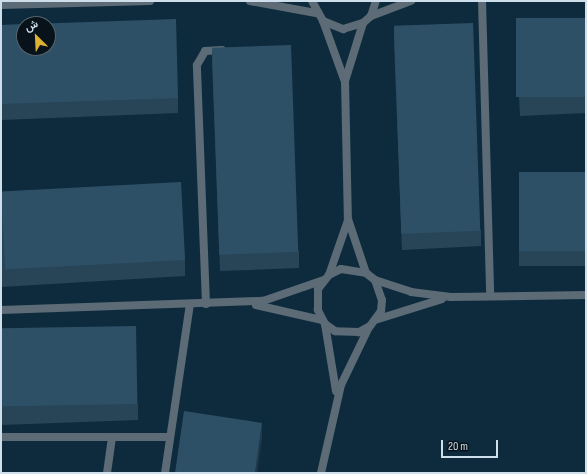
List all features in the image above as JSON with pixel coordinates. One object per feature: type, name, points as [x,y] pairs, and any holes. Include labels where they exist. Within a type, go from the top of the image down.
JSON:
[{"type":"street","points":[[1,4],[150,1]]},
{"type":"street","points":[[250,1],[316,13]]},
{"type":"street","points":[[312,1],[316,13],[323,21],[345,81]]},
{"type":"street","points":[[371,16],[376,1]]},
{"type":"street","points":[[323,21],[343,29],[363,23],[371,16],[411,1]]},
{"type":"street","points":[[482,1],[490,296]]},
{"type":"street","points":[[363,23],[345,81],[348,219],[366,273]]},
{"type":"street","points":[[206,304],[197,65],[205,51],[234,49]]},
{"type":"street","points":[[336,406],[335,365],[324,322],[316,299],[327,277],[348,219]]},
{"type":"street","points":[[1,310],[242,303],[284,297],[341,269],[366,273],[375,280],[411,292],[450,297],[586,295]]},
{"type":"street","points":[[321,473],[336,406],[349,365],[373,323],[382,300],[375,280]]},
{"type":"street","points":[[242,303],[324,322],[347,334],[373,323],[450,297]]},
{"type":"street","points":[[165,473],[190,304]]},
{"type":"street","points":[[107,473],[112,436]]},
{"type":"street","points":[[1,437],[170,437]]},
{"type":"building","points":[[516,18],[586,18],[586,97],[516,97]]},
{"type":"building","points":[[176,19],[178,98],[1,104],[1,25],[16,24],[16,56],[56,56],[56,23]]},
{"type":"building","points":[[473,23],[480,231],[401,234],[394,26]]},
{"type":"building","points":[[291,45],[298,252],[219,255],[212,48]]},
{"type":"building","points":[[519,172],[586,172],[586,251],[519,251]]},
{"type":"building","points":[[181,182],[185,260],[5,269],[1,191]]},
{"type":"building","points":[[136,326],[137,404],[2,406],[1,328]]},
{"type":"building","points":[[184,411],[262,423],[255,473],[175,473]]}]
